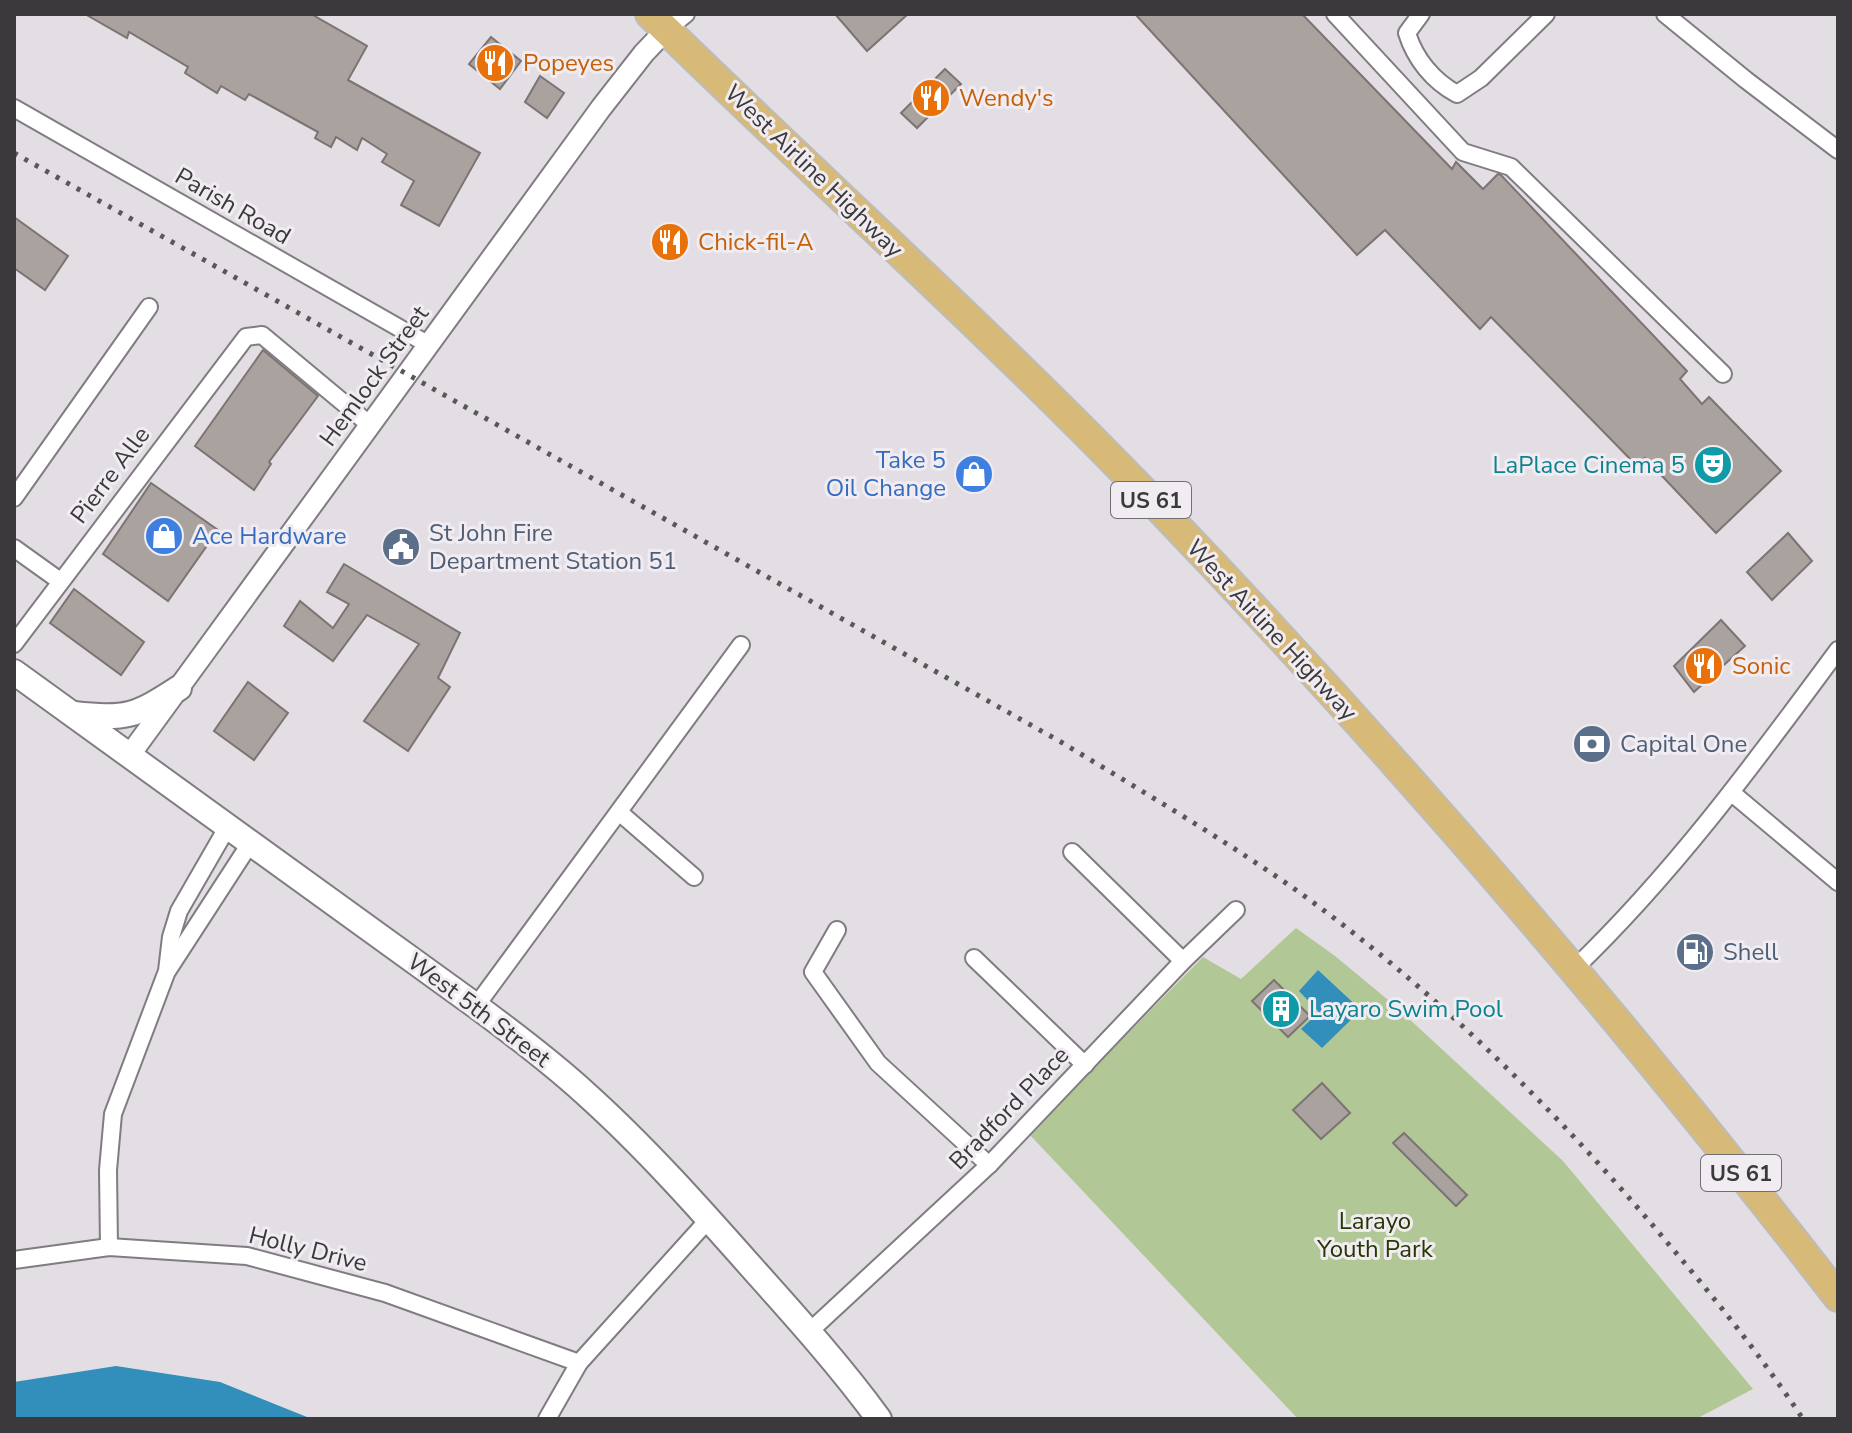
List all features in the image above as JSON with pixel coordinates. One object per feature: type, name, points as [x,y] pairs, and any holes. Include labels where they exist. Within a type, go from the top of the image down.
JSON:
[{"type":"highway","name":"West Airline Highway","points":[[667,19],[1135,483],[1312,670],[1441,813],[1574,969],[1717,1142],[1838,1297]]},
{"type":"main road","name":"West 5th Street","points":[[14,672],[543,1056],[594,1101],[709,1219],[809,1332],[879,1419]]},
{"type":"main road","points":[[73,714],[122,718],[151,706],[179,688]]},
{"type":"street","points":[[1335,14],[1463,152],[1511,167],[1723,374]]},
{"type":"street","points":[[1421,14],[1407,33],[1413,52],[1442,85],[1457,94],[1481,78],[1546,14]]},
{"type":"street","points":[[1665,14],[1838,150]]},
{"type":"street","name":"Hemlock Street","points":[[129,756],[667,19]]},
{"type":"street","name":"Parish Road","points":[[14,108],[429,345]]},
{"type":"street","points":[[14,498],[149,307]]},
{"type":"street","name":"Pierre Alle","points":[[14,644],[246,337],[262,335],[370,425]]},
{"type":"street","points":[[14,548],[60,581]]},
{"type":"street","points":[[476,1006],[741,645]]},
{"type":"street","points":[[1574,969],[1613,932],[1732,793],[1838,650]]},
{"type":"street","points":[[1732,793],[1837,881]]},
{"type":"street","points":[[619,812],[694,877]]},
{"type":"street","points":[[167,971],[171,937],[179,911],[228,826]]},
{"type":"street","points":[[109,1247],[108,1170],[113,1114],[167,971],[251,842]]},
{"type":"street","points":[[1072,852],[1183,961]]},
{"type":"street","name":"Bradford Place","points":[[809,1332],[989,1165],[1183,961],[1236,910]]},
{"type":"street","points":[[837,930],[813,972],[878,1063],[989,1165]]},
{"type":"street","points":[[974,958],[1085,1065]]},
{"type":"street","points":[[547,1419],[579,1363],[709,1219]]},
{"type":"street","name":"Holly Drive","points":[[14,1260],[109,1247],[247,1256],[385,1293],[579,1363]]},
{"type":"green space","name":"Larayo Youth Park","points":[[1296,928],[1393,1004],[1563,1161],[1753,1389],[1696,1419],[1298,1419],[1029,1134],[1203,957],[1241,979]]},
{"type":"water","points":[[1318,970],[1361,1010],[1322,1048],[1301,1029],[1319,1012],[1299,991]]},
{"type":"water","points":[[116,1366],[220,1382],[312,1419],[14,1419],[14,1382]]},
{"type":"building","points":[[85,14],[311,14],[367,46],[348,80],[480,153],[439,226],[401,205],[414,181],[382,162],[387,154],[362,138],[357,150],[336,137],[331,147],[315,138],[318,132],[249,94],[245,100],[221,86],[217,93],[185,73],[188,67],[129,32],[127,38]]},
{"type":"building","points":[[835,14],[908,14],[867,51]]},
{"type":"building","points":[[1135,14],[1302,14],[1452,169],[1456,162],[1483,189],[1498,174],[1501,175],[1687,371],[1680,379],[1702,404],[1709,397],[1781,471],[1716,533],[1645,458],[1637,466],[1491,317],[1480,329],[1385,230],[1357,255]]},
{"type":"building","name":"Popeyes","points":[[491,37],[521,61],[500,89],[469,64]]},
{"type":"building","name":"Wendy's","points":[[945,69],[961,84],[917,128],[901,113]]},
{"type":"building","points":[[540,76],[564,93],[547,118],[525,102]]},
{"type":"building","points":[[14,217],[68,256],[45,290],[14,268]]},
{"type":"building","points":[[263,350],[318,396],[269,462],[271,464],[254,490],[195,446]]},
{"type":"building","points":[[151,483],[218,530],[168,601],[103,554]]},
{"type":"building","points":[[1788,533],[1812,561],[1772,600],[1747,572]]},
{"type":"building","points":[[344,564],[460,633],[438,678],[450,687],[408,751],[364,721],[419,644],[367,615],[333,661],[284,626],[300,601],[333,628],[349,604],[327,592]]},
{"type":"building","points":[[74,589],[144,642],[121,675],[50,623]]},
{"type":"building","points":[[1721,620],[1745,646],[1694,692],[1674,666]]},
{"type":"building","points":[[248,682],[288,713],[254,760],[214,731]]},
{"type":"building","name":"Layaro Swim Pool","points":[[1274,980],[1310,1016],[1288,1037],[1252,1001]]},
{"type":"building","points":[[1322,1083],[1350,1113],[1321,1139],[1293,1110]]},
{"type":"building","points":[[1404,1133],[1467,1195],[1456,1206],[1393,1143]]},
{"type":"railway","points":[[14,153],[1061,742],[1296,890],[1398,969],[1541,1102],[1689,1268],[1803,1419]]},
{"type":"place","name":"Popeyes","points":[[495,63]]},
{"type":"place","name":"Wendy's","points":[[931,98]]},
{"type":"place","name":"Chick-fil-A","points":[[670,242]]},
{"type":"place","name":"LaPlace Cinema 5","points":[[1713,465]]},
{"type":"place","name":"Take 5 Oil Change","points":[[974,474]]},
{"type":"place","name":"Ace Hardware","points":[[164,536]]},
{"type":"place","name":"St John Fire Department Station 51","points":[[401,547]]},
{"type":"place","name":"Sonic","points":[[1704,666]]},
{"type":"place","name":"Capital One","points":[[1592,744]]},
{"type":"place","name":"Shell","points":[[1695,952]]},
{"type":"place","name":"Layaro Swim Pool","points":[[1281,1009]]}]
